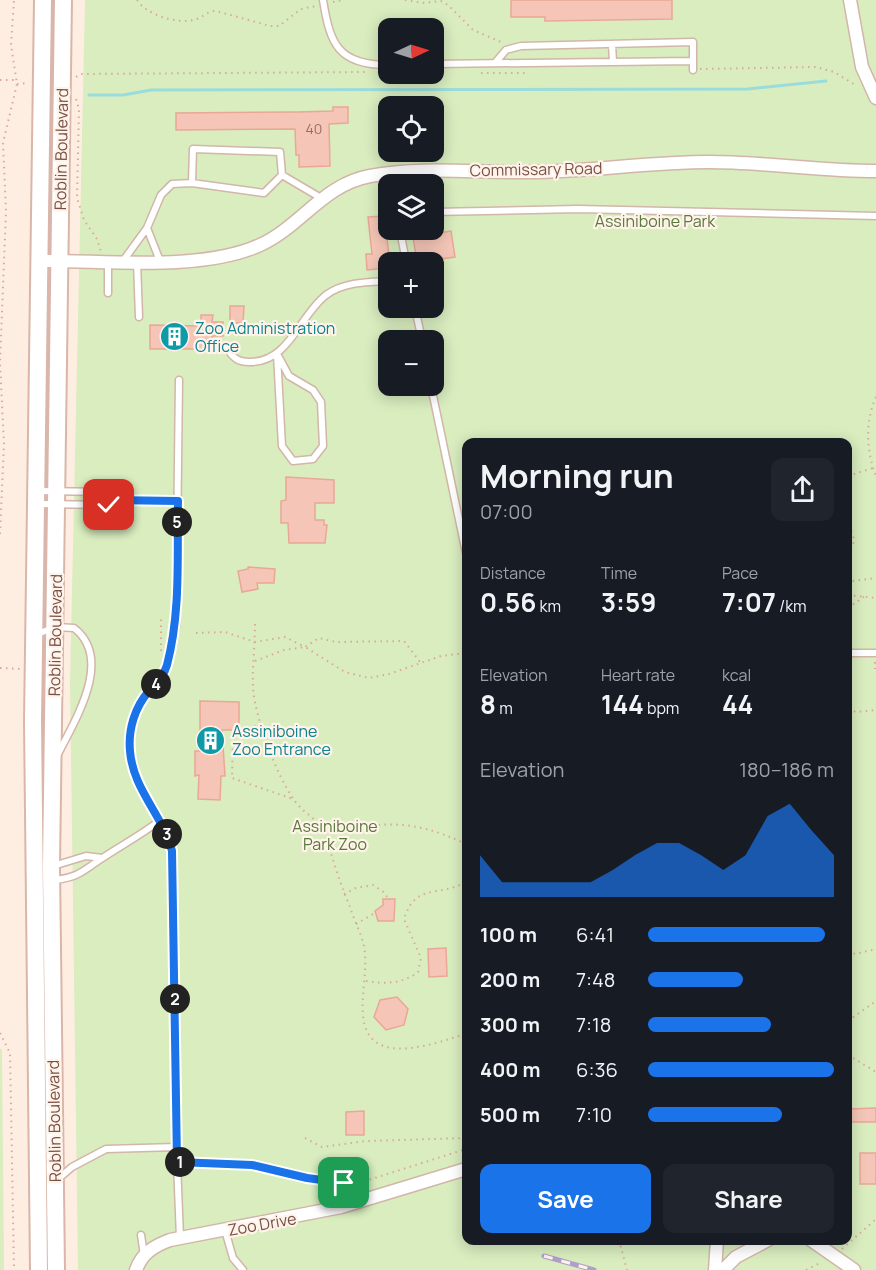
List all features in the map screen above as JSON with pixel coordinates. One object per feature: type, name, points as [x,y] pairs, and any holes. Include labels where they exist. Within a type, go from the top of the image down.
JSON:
[{"type":"main road","name":"Roblin Boulevard","points":[[43,0],[34,635],[55,1182],[56,1270]]},
{"type":"main road","name":"Roblin Boulevard","points":[[39,1270],[43,873],[53,765],[56,627],[55,498],[59,261],[71,81],[63,0]]},
{"type":"street","points":[[850,0],[858,53],[873,93]]},
{"type":"street","name":"Commissary Road","points":[[405,174],[415,170],[529,172],[704,162],[876,171]]},
{"type":"street","name":"Commissary Road","points":[[40,261],[160,261],[207,258],[251,249],[276,237],[321,198],[361,178],[378,179]]},
{"type":"street","name":"Zoo Drive","points":[[144,1255],[152,1248],[180,1238],[341,1207],[462,1170]]},
{"type":"street","points":[[715,1270],[717,1245]]},
{"type":"street","points":[[723,1270],[736,1257],[759,1245]]},
{"type":"street","points":[[818,1245],[854,1270]]},
{"type":"street","points":[[136,1270],[144,1255]]},
{"type":"lane","points":[[323,2],[330,36],[341,51],[363,63],[378,64]]},
{"type":"lane","points":[[495,63],[502,54],[512,48],[693,42],[693,70]]},
{"type":"lane","points":[[612,44],[613,62]]},
{"type":"lane","points":[[444,64],[693,61]]},
{"type":"lane","points":[[123,261],[147,228],[154,208],[165,189],[172,184],[192,183],[264,193],[282,174],[280,152],[193,149],[192,183]]},
{"type":"lane","points":[[282,174],[321,198]]},
{"type":"lane","points":[[444,212],[578,209],[876,216]]},
{"type":"lane","points":[[147,228],[160,261]]},
{"type":"lane","points":[[105,261],[108,293]]},
{"type":"lane","points":[[137,261],[139,317]]},
{"type":"lane","points":[[227,348],[235,359],[259,362],[277,354],[325,296],[350,284],[378,282]]},
{"type":"lane","points":[[277,354],[289,376],[313,390],[321,402],[323,446],[313,459],[293,460],[282,446],[277,354]]},
{"type":"lane","points":[[179,380],[176,627],[165,671],[143,699],[130,731],[130,748],[134,775],[169,840],[173,858],[180,1238]]},
{"type":"lane","points":[[433,396],[462,534]]},
{"type":"lane","points":[[37,498],[109,492],[109,503]]},
{"type":"lane","points":[[37,498],[109,503],[178,501]]},
{"type":"lane","points":[[34,635],[56,627],[74,628],[81,633],[88,644],[93,662],[86,691],[53,765]]},
{"type":"lane","points":[[852,653],[876,653]]},
{"type":"lane","points":[[43,873],[67,878],[87,870],[102,858],[133,841],[159,821]]},
{"type":"lane","points":[[43,873],[86,856],[102,858]]},
{"type":"lane","points":[[55,1182],[72,1167],[106,1149],[177,1147]]},
{"type":"lane","points":[[225,1230],[232,1258],[243,1270]]},
{"type":"lane","points":[[141,1235],[144,1255]]},
{"type":"path","points":[[0,534],[4,444],[0,363],[6,212],[3,143],[17,82],[11,45],[14,0]]},
{"type":"path","points":[[137,0],[145,9],[172,19],[195,20],[211,11],[216,11],[270,26],[285,22],[302,9],[323,2],[344,0]]},
{"type":"path","points":[[405,0],[422,3],[441,1],[472,30],[499,39],[512,48]]},
{"type":"path","points":[[71,81],[75,66]]},
{"type":"path","points":[[693,70],[816,67],[834,72],[873,93]]},
{"type":"path","points":[[71,81],[81,74],[377,72]]},
{"type":"path","points":[[477,72],[529,73]]},
{"type":"path","points":[[0,80],[42,81]]},
{"type":"path","points":[[75,93],[79,109],[77,198],[84,220],[100,246],[105,261]]},
{"type":"path","points":[[876,397],[868,425],[876,476]]},
{"type":"path","points":[[852,475],[873,468]]},
{"type":"path","points":[[852,532],[855,542],[852,546]]},
{"type":"path","points":[[852,580],[876,578]]},
{"type":"path","points":[[852,595],[876,598]]},
{"type":"path","points":[[852,605],[865,596]]},
{"type":"path","points":[[161,615],[161,659]]},
{"type":"path","points":[[255,624],[254,697],[261,723],[275,764],[293,799],[322,827],[325,833],[363,944],[366,981],[363,1016],[369,1035],[384,1046],[404,1049],[462,1035]]},
{"type":"path","points":[[196,633],[225,632],[255,642],[285,637],[345,672],[369,678],[389,674],[448,654],[462,653]]},
{"type":"path","points":[[255,662],[284,650],[305,647],[319,638],[336,642],[404,641],[420,663]]},
{"type":"path","points":[[0,668],[26,669]]},
{"type":"path","points":[[852,710],[876,710]]},
{"type":"path","points":[[261,723],[233,739],[232,778],[293,799]]},
{"type":"path","points":[[325,833],[395,823],[411,824],[462,843]]},
{"type":"path","points":[[366,981],[387,984],[400,981],[418,972],[421,958],[404,919],[408,906],[413,898],[422,894],[444,891],[462,884]]},
{"type":"path","points":[[344,894],[356,888],[373,885],[387,897]]},
{"type":"path","points":[[356,924],[375,914]]},
{"type":"path","points":[[852,953],[876,950]]},
{"type":"path","points":[[852,1018],[876,1001]]},
{"type":"path","points":[[0,1034],[10,1053],[14,1270]]},
{"type":"path","points":[[852,1058],[876,1072]]},
{"type":"path","points":[[305,1138],[322,1147],[366,1141],[462,1138]]},
{"type":"path","points":[[177,1162],[236,1163],[325,1181],[359,1183],[462,1150]]},
{"type":"path","points":[[620,1245],[627,1270]]},
{"type":"green space","name":"Assiniboine Park","points":[[85,0],[876,0],[876,1270],[78,1270],[70,683]]},
{"type":"green space","points":[[0,1049],[2,1049],[4,1270],[0,1270]]},
{"type":"building","points":[[511,0],[672,0],[672,19],[545,21],[545,17],[511,17]]},
{"type":"building","points":[[333,107],[348,107],[348,123],[329,124],[330,166],[299,167],[295,129],[176,130],[176,113],[333,111]]},
{"type":"building","points":[[378,216],[378,240],[387,240],[389,252],[378,252],[378,269],[367,270],[366,254],[372,254],[368,217]]},
{"type":"building","points":[[451,231],[455,257],[444,258],[444,252],[415,252],[413,240],[444,240],[444,232]]},
{"type":"building","points":[[230,306],[244,306],[243,323],[230,323]]},
{"type":"building","name":"Zoo Administration Office","points":[[201,315],[213,315],[212,322],[223,322],[223,336],[212,336],[212,349],[150,349],[150,325],[201,326]]},
{"type":"building","points":[[286,477],[334,480],[334,503],[315,503],[315,520],[324,520],[324,525],[327,525],[325,543],[289,543],[288,523],[281,523],[281,501],[286,500]]},
{"type":"building","points":[[248,567],[275,569],[274,583],[257,583],[258,589],[242,592],[238,571],[248,569]]},
{"type":"building","name":"Assiniboine Zoo Entrance","points":[[200,701],[239,702],[239,730],[222,730],[225,776],[221,776],[220,800],[198,799],[199,775],[195,776],[195,751],[200,751]]},
{"type":"building","points":[[383,899],[395,899],[394,921],[378,921],[375,911],[383,905]]},
{"type":"building","points":[[446,948],[447,976],[429,977],[428,949]]},
{"type":"building","points":[[397,997],[408,1009],[404,1025],[386,1030],[374,1017],[380,1000]]},
{"type":"building","points":[[876,1108],[876,1122],[852,1122],[852,1109]]},
{"type":"building","points":[[364,1111],[364,1135],[346,1135],[346,1112]]},
{"type":"building","points":[[860,1153],[876,1153],[876,1184],[860,1184]]},
{"type":"waterway","points":[[89,95],[123,95],[151,90],[748,89],[826,81]]},
{"type":"railway","points":[[544,1256],[594,1270]]},
{"type":"place","name":"Zoo Administration Office","points":[[174,337]]},
{"type":"place","name":"Assiniboine Zoo Entrance","points":[[211,740]]},
{"type":"route","points":[[109,505],[109,500],[178,501],[176,627],[165,671],[143,699],[130,731],[131,762],[134,775],[148,804],[167,834],[172,851],[177,1162],[252,1165],[307,1178],[344,1183]]},
{"type":"park label","name":"Assiniboine Park Zoo","points":[[335,835]]}]
